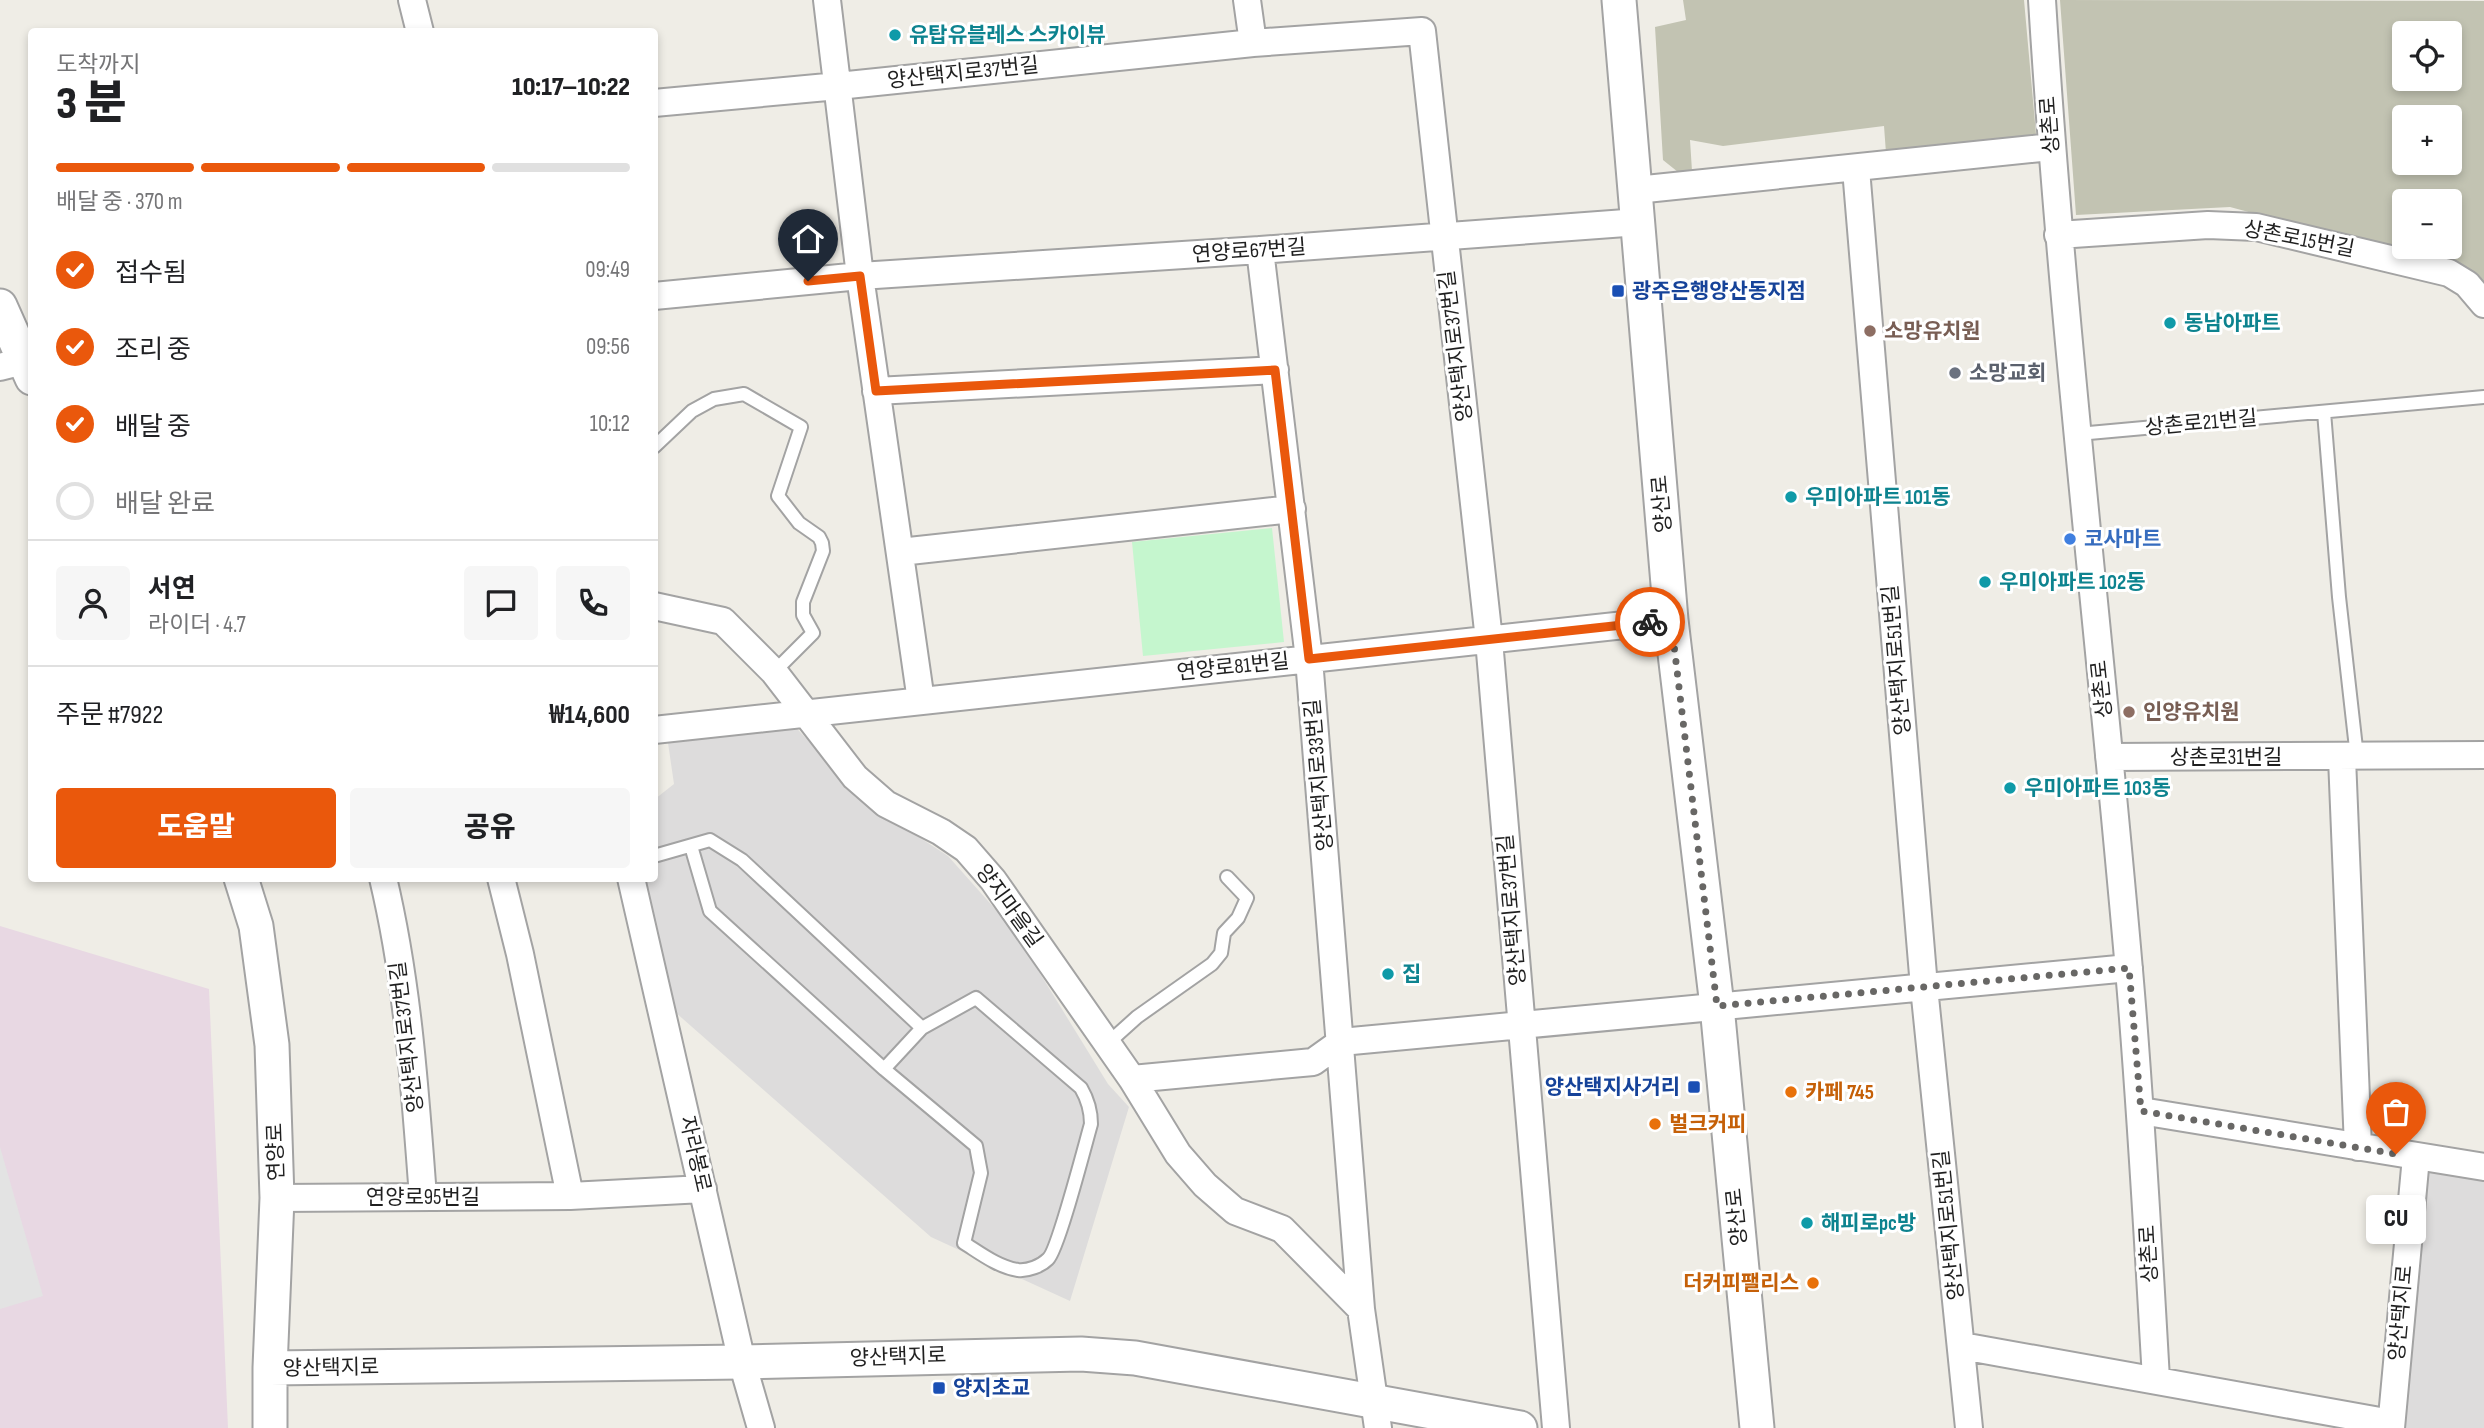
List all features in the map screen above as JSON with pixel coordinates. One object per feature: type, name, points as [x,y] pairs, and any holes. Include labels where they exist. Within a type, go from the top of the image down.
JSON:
[{"type":"street","points":[[412,0],[419,28]]},
{"type":"street","points":[[827,0],[860,276],[921,701]]},
{"type":"street","points":[[1247,0],[1253,43]]},
{"type":"street","name":"양산로","points":[[1619,0],[1671,620],[1717,1006],[1757,1428]]},
{"type":"street","name":"상촌로","points":[[2042,0],[2058,235],[2141,1111],[2156,1379]]},
{"type":"street","name":"양산택지로37번길","points":[[658,103],[1253,43],[1422,31],[1489,640],[1556,1428]]},
{"type":"street","points":[[1856,169],[2051,147]]},
{"type":"street","name":"연양로67번길","points":[[658,296],[860,276],[1443,237],[1856,169]]},
{"type":"street","name":"양산택지로51번길","points":[[1856,169],[1924,987],[1969,1428]]},
{"type":"street","name":"상촌로15번길","points":[[2058,235],[2208,225],[2256,228],[2449,273],[2467,284],[2484,304]]},
{"type":"street","name":"양산택지로33번길","points":[[1260,250],[1309,659],[1361,1309],[1376,1414]]},
{"type":"street","points":[[0,306],[22,366]]},
{"type":"street","points":[[876,391],[1275,370]]},
{"type":"street","points":[[900,552],[1292,509]]},
{"type":"street","name":"양지마을길","points":[[658,607],[723,621],[774,672],[855,777],[886,804],[941,832],[966,849],[993,880],[1132,1079],[1178,1154],[1205,1185],[1235,1211],[1282,1229],[1361,1309]]},
{"type":"street","name":"연양로81번길","points":[[658,730],[1671,620]]},
{"type":"street","name":"상촌로31번길","points":[[2109,757],[2350,758],[2484,755]]},
{"type":"street","points":[[2350,758],[2358,1147]]},
{"type":"street","name":"연양로","points":[[243,882],[256,926],[272,1045],[277,1198],[270,1428]]},
{"type":"street","name":"양산택지로37번길","points":[[384,882],[411,1038],[423,1197]]},
{"type":"street","points":[[502,882],[520,954],[570,1196]]},
{"type":"street","name":"자라봉로","points":[[632,882],[742,1362],[761,1428]]},
{"type":"street","points":[[1132,1079],[1313,1062],[1341,1042],[2129,968]]},
{"type":"street","points":[[2141,1111],[2484,1167]]},
{"type":"street","name":"양산택지로","points":[[2391,1425],[2416,1157]]},
{"type":"street","name":"연양로95번길","points":[[277,1198],[570,1196],[704,1189]]},
{"type":"street","points":[[1962,1346],[2156,1379],[2391,1425]]},
{"type":"street","name":"양산택지로","points":[[270,1368],[742,1362],[1081,1353],[1135,1358],[1376,1414],[1520,1428]]},
{"type":"lane","points":[[658,443],[692,411],[714,399],[744,394],[801,427],[778,496],[799,523],[819,537],[823,551],[803,602],[803,615],[813,633],[774,672]]},
{"type":"lane","name":"상촌로21번길","points":[[2078,433],[2484,397]]},
{"type":"lane","points":[[2324,412],[2350,758]]},
{"type":"lane","points":[[658,855],[710,841],[742,860],[922,1028]]},
{"type":"lane","points":[[691,846],[710,911],[884,1069],[976,1146],[981,1173],[964,1243],[989,1259],[1018,1270],[1035,1268],[1050,1258],[1091,1124],[1091,1110],[1081,1088],[976,998],[922,1028],[884,1069]]},
{"type":"lane","points":[[1107,1044],[1138,1017],[1212,964],[1222,953],[1224,933],[1238,918],[1247,898],[1227,877]]},
{"type":"shaded area","points":[[1683,0],[2024,0],[2036,134],[1886,153],[1884,126],[1723,146],[1690,140],[1692,171],[1678,172],[1663,160],[1655,27],[1686,20]]},
{"type":"shaded area","points":[[2060,0],[2484,1],[2484,290],[2399,259],[2462,259],[2462,189],[2392,189],[2392,256],[2334,235],[2230,207],[2076,215]]},
{"type":"shaded area","points":[[785,716],[868,804],[948,856],[1012,928],[1108,1084],[1129,1107],[1070,1301],[931,1237],[658,997],[632,882],[658,882],[658,797],[674,784],[666,729]]},
{"type":"shaded area","points":[[0,926],[209,989],[228,1428],[0,1428]]},
{"type":"shaded area","points":[[0,1147],[43,1296],[0,1309]]},
{"type":"shaded area","points":[[2416,1157],[2484,1167],[2484,1428],[2391,1428]]},
{"type":"green space","points":[[1272,528],[1284,642],[1143,656],[1132,542]]},
{"type":"way so far","points":[[1650,622],[1671,620],[1717,1006],[2129,968],[2141,1111],[2396,1154]]},
{"type":"place","name":"유탑유블레스 스카이뷰","points":[[895,35]]},
{"type":"place","name":"광주은행양산동지점","points":[[1618,291]]},
{"type":"place","name":"동남아파트","points":[[2170,323]]},
{"type":"place","name":"소망유치원","points":[[1870,331]]},
{"type":"place","name":"소망교회","points":[[1955,373]]},
{"type":"place","name":"우미아파트 101동","points":[[1791,497]]},
{"type":"place","name":"코사마트","points":[[2070,539]]},
{"type":"place","name":"우미아파트 102동","points":[[1985,582]]},
{"type":"place","name":"인양유치원","points":[[2129,712]]},
{"type":"place","name":"우미아파트 103동","points":[[2010,788]]},
{"type":"place","name":"집","points":[[1388,974]]},
{"type":"place","name":"양산택지사거리","points":[[1694,1087]]},
{"type":"place","name":"카페 745","points":[[1791,1092]]},
{"type":"place","name":"벌크커피","points":[[1655,1124]]},
{"type":"place","name":"CU","points":[[2396,1154]]},
{"type":"place","name":"해피로pc방","points":[[1807,1223]]},
{"type":"place","name":"더커피팰리스","points":[[1813,1283]]},
{"type":"place","name":"양지초교","points":[[939,1388]]},
{"type":"route","points":[[808,281],[860,276],[876,391],[1275,370],[1309,659],[1650,622]]}]
